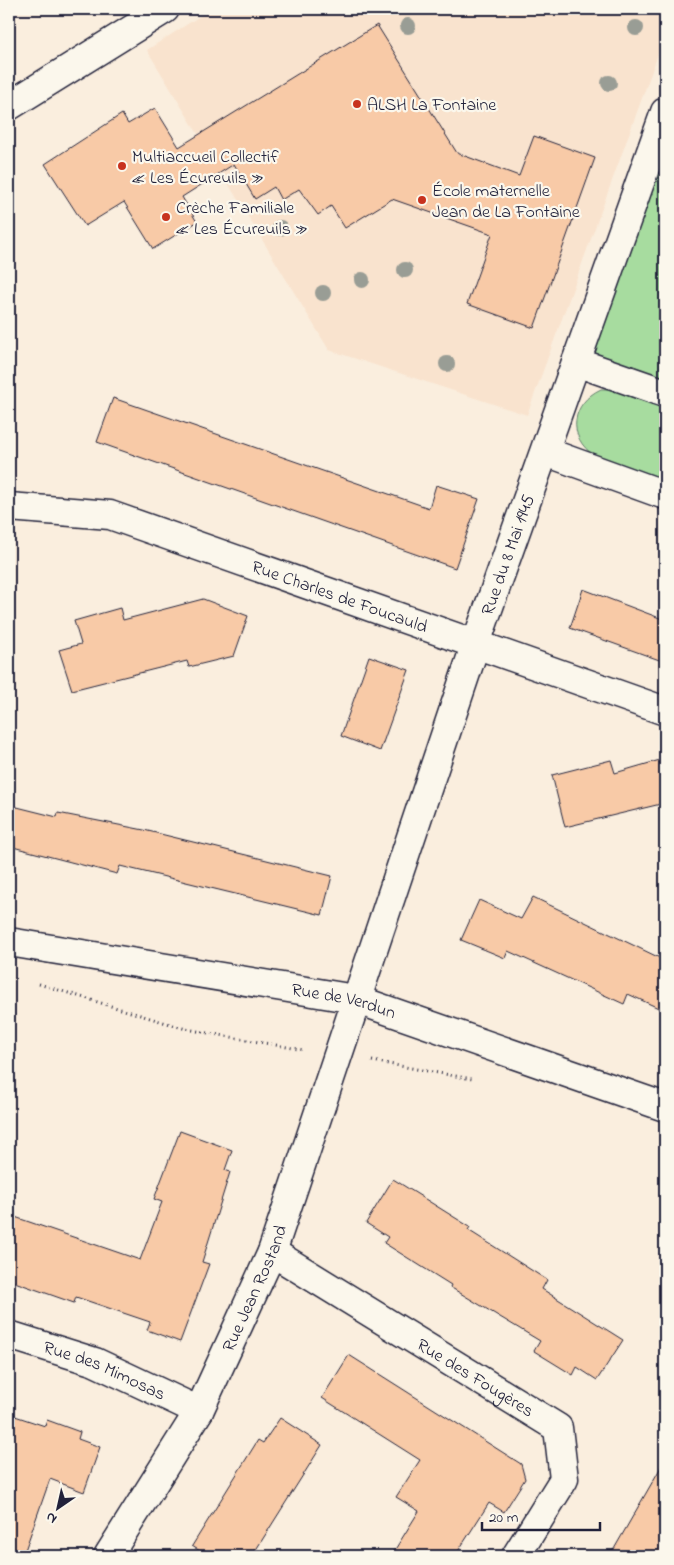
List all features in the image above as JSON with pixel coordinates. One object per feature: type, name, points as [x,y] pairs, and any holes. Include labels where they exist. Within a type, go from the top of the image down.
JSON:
[{"type":"street","points":[[9,106],[165,9]]},
{"type":"street","name":"Rue du 8 Mai 1945","points":[[355,1000],[476,643],[546,452],[665,112]]},
{"type":"street","points":[[576,362],[665,393]]},
{"type":"street","points":[[546,452],[665,495]]},
{"type":"street","name":"Rue Charles de Foucauld","points":[[9,507],[110,515],[665,711]]},
{"type":"street","name":"Rue de Verdun","points":[[9,942],[355,1000],[665,1107]]},
{"type":"street","name":"Rue Jean Rostand","points":[[108,1556],[199,1411],[272,1252],[355,1000]]},
{"type":"street","name":"Rue des Fougères","points":[[272,1252],[558,1428],[564,1479],[516,1556]]},
{"type":"street","name":"Rue des Mimosas","points":[[9,1335],[95,1362],[199,1411]]},
{"type":"shaded area","name":"École maternelle Jean de La Fontaine","points":[[211,9],[665,9],[665,35],[527,415],[329,350],[147,50]]},
{"type":"green space","points":[[665,112],[665,393],[576,362]]},
{"type":"green space","points":[[601,389],[617,389],[665,406],[665,482],[595,456],[579,439],[576,430],[578,411],[591,395]]},
{"type":"building","points":[[377,25],[457,153],[519,176],[534,136],[595,158],[534,328],[467,304],[492,234],[392,199],[345,228],[331,206],[318,215],[299,189],[281,200],[274,187],[255,199],[234,164],[182,197],[197,222],[153,249],[124,202],[85,226],[45,164],[122,114],[128,124],[155,108],[179,147]]},
{"type":"building","points":[[113,398],[429,508],[436,485],[479,499],[455,568],[97,442]]},
{"type":"building","points":[[583,589],[665,620],[665,662],[570,628]]},
{"type":"building","points":[[203,599],[248,616],[234,656],[189,667],[187,661],[72,690],[59,650],[81,644],[74,621],[120,608],[123,620]]},
{"type":"building","points":[[369,656],[409,670],[380,751],[341,736]]},
{"type":"building","points":[[611,760],[615,773],[660,760],[665,779],[665,803],[565,827],[552,775]]},
{"type":"building","points":[[9,805],[57,817],[58,813],[144,830],[332,876],[322,915],[120,866],[117,874],[9,846]]},
{"type":"building","points":[[533,897],[662,959],[660,965],[665,967],[665,1011],[628,994],[624,1004],[508,951],[505,958],[461,940],[479,900],[521,919]]},
{"type":"building","points":[[180,1131],[232,1150],[225,1170],[230,1172],[202,1262],[209,1264],[180,1342],[147,1330],[150,1322],[76,1297],[74,1303],[9,1280],[9,1215],[140,1260],[162,1202],[154,1199]]},
{"type":"building","points":[[393,1179],[470,1227],[468,1230],[547,1280],[542,1289],[623,1340],[597,1380],[577,1367],[573,1375],[534,1351],[540,1341],[450,1287],[451,1285],[384,1243],[388,1237],[366,1223]]},
{"type":"building","points":[[349,1355],[521,1464],[525,1479],[504,1512],[489,1503],[455,1556],[391,1556],[419,1511],[396,1497],[420,1460],[322,1398]]},
{"type":"building","points":[[9,1414],[45,1426],[47,1420],[80,1432],[78,1439],[100,1447],[84,1492],[50,1479],[23,1556],[9,1556]]},
{"type":"building","points":[[280,1418],[322,1445],[252,1556],[208,1556],[192,1546],[258,1440],[263,1443]]},
{"type":"building","points":[[665,1460],[665,1556],[610,1556]]},
{"type":"place","name":"ALSH La Fontaine","points":[[357,104]]},
{"type":"place","name":"Multiaccueil Collectif « Les Écureuils »","points":[[122,166]]},
{"type":"place","name":"École maternelle Jean de La Fontaine","points":[[422,200]]},
{"type":"place","name":"Crèche Familiale « Les Écureuils »","points":[[166,217]]}]
